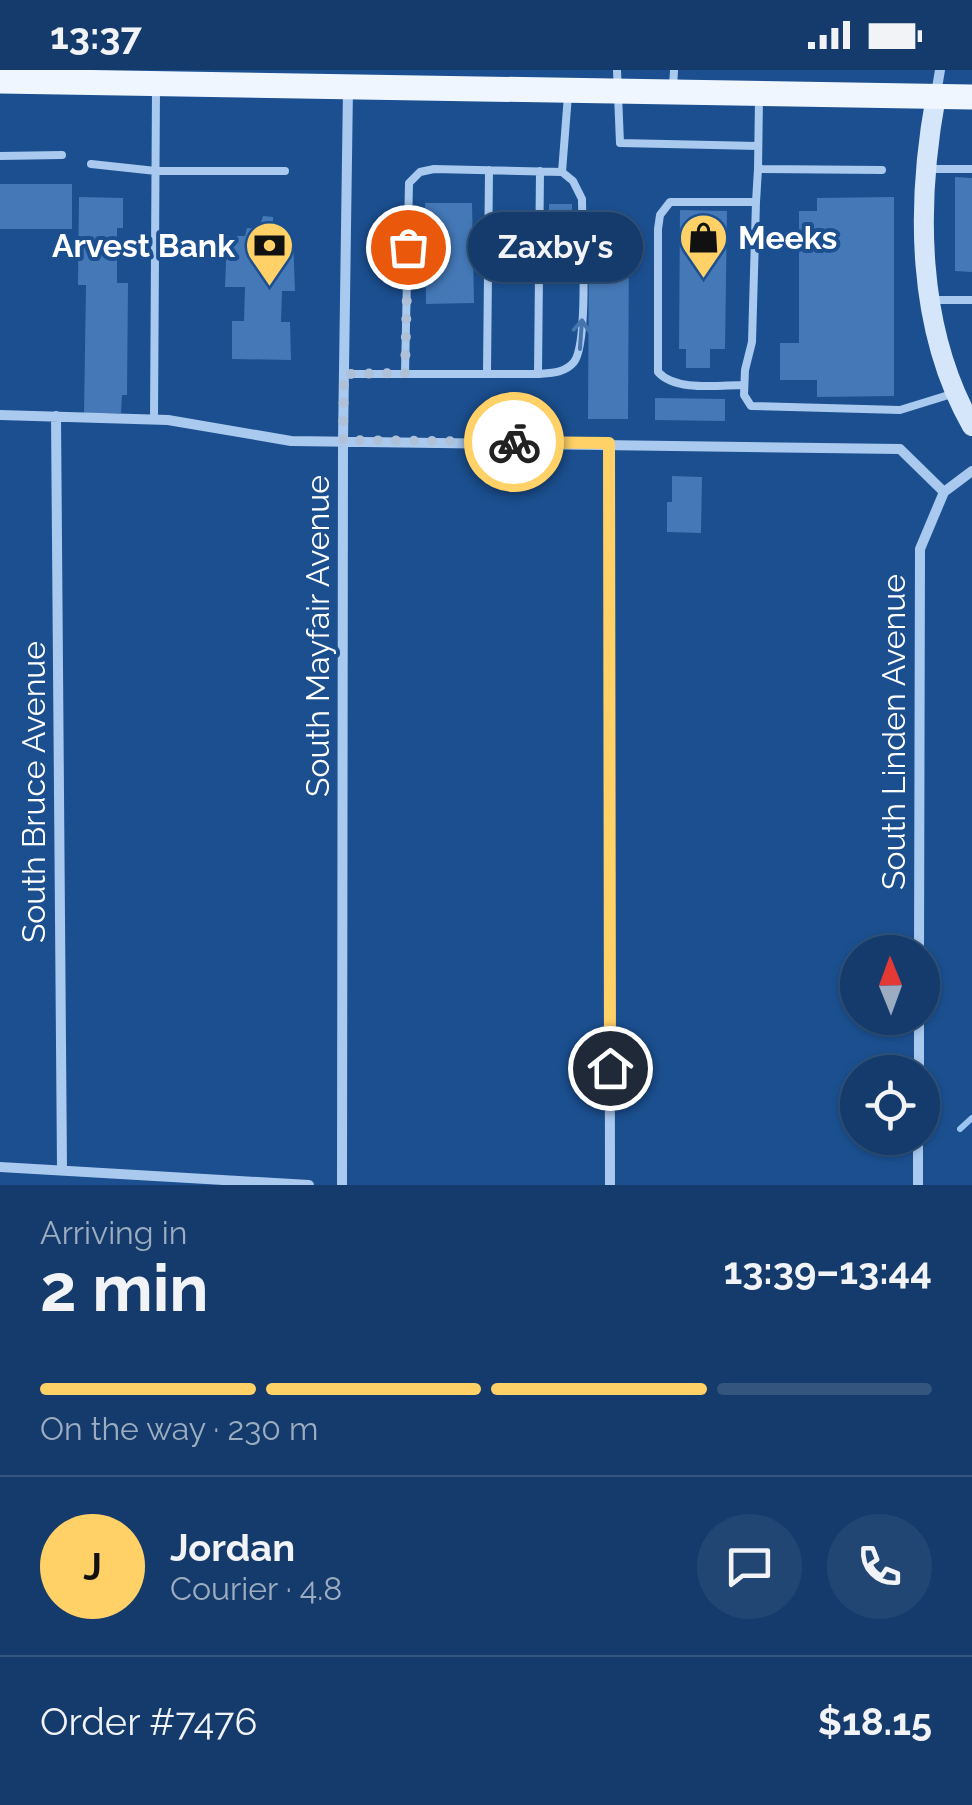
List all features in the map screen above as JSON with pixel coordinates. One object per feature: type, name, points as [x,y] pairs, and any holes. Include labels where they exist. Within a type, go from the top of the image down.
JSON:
[{"type":"main road","points":[[0,80],[95,76],[310,78],[348,86],[425,79],[498,80],[568,90],[618,81],[674,81],[760,94],[972,97]]},
{"type":"street","points":[[940,70],[927,144],[926,265],[938,343],[972,426]]},
{"type":"street","name":"South Mayfair Avenue","points":[[342,1185],[343,440],[348,86]]},
{"type":"street","points":[[0,415],[154,420],[291,441],[900,449],[944,492]]},
{"type":"street","name":"South Bruce Avenue","points":[[56,416],[62,1168]]},
{"type":"street","points":[[609,443],[610,1185]]},
{"type":"street","name":"South Linden Avenue","points":[[919,935],[920,550],[944,492],[972,470]]},
{"type":"street","points":[[918,1155],[918,1185]]},
{"type":"street","points":[[0,1167],[308,1185]]},
{"type":"lane","points":[[154,420],[156,171],[166,79]]},
{"type":"lane","points":[[618,81],[620,144],[758,146]]},
{"type":"lane","points":[[562,172],[568,90]]},
{"type":"lane","points":[[760,94],[752,342],[744,386],[746,402],[766,409],[900,410],[956,393]]},
{"type":"lane","points":[[0,156],[62,154]]},
{"type":"lane","points":[[90,164],[156,171],[285,171]]},
{"type":"lane","points":[[344,374],[538,374],[568,368],[577,359],[580,348],[582,200],[573,181],[562,172],[434,169],[420,172],[409,183],[405,373]]},
{"type":"lane","points":[[758,169],[882,170]]},
{"type":"lane","points":[[927,169],[972,169]]},
{"type":"lane","points":[[487,374],[488,170]]},
{"type":"lane","points":[[538,374],[540,172]]},
{"type":"lane","points":[[744,386],[678,384],[665,380],[658,372],[658,229],[660,216],[670,202],[756,202]]},
{"type":"lane","points":[[930,300],[972,300]]},
{"type":"building","points":[[955,177],[972,178],[972,272],[955,271]]},
{"type":"building","points":[[0,184],[72,184],[72,229],[0,229]]},
{"type":"building","points":[[79,197],[123,198],[123,228],[117,228],[117,283],[128,283],[127,395],[122,395],[121,413],[84,413],[86,285],[78,285]]},
{"type":"building","points":[[894,197],[894,396],[817,397],[817,380],[780,380],[780,343],[799,343],[799,211],[817,211],[817,198]]},
{"type":"building","points":[[425,203],[472,203],[474,303],[426,304]]},
{"type":"building","points":[[549,204],[572,204],[572,274],[549,274]]},
{"type":"building","name":"Meeks","points":[[680,210],[727,211],[725,349],[710,349],[710,368],[686,368],[686,349],[679,349]]},
{"type":"building","name":"Arvest Bank","points":[[263,216],[273,217],[273,227],[281,228],[281,237],[293,238],[295,291],[282,291],[281,322],[290,322],[291,360],[232,359],[232,321],[244,321],[245,287],[225,287],[227,236],[245,236],[247,228],[259,229]]},
{"type":"building","points":[[589,241],[629,242],[628,419],[588,419]]},
{"type":"building","points":[[655,398],[725,399],[725,421],[655,420]]},
{"type":"building","points":[[672,476],[702,477],[701,533],[667,532]]},
{"type":"waterway","points":[[960,1129],[972,1118]]},
{"type":"way so far","points":[[408,247],[405,373],[344,374],[343,440],[514,442]]},
{"type":"place","name":"Zaxby's","points":[[408,247]]},
{"type":"place","name":"Meeks","points":[[703,280]]},
{"type":"place","name":"Arvest Bank","points":[[270,288]]},
{"type":"route","points":[[514,442],[609,443],[610,1068]]}]
